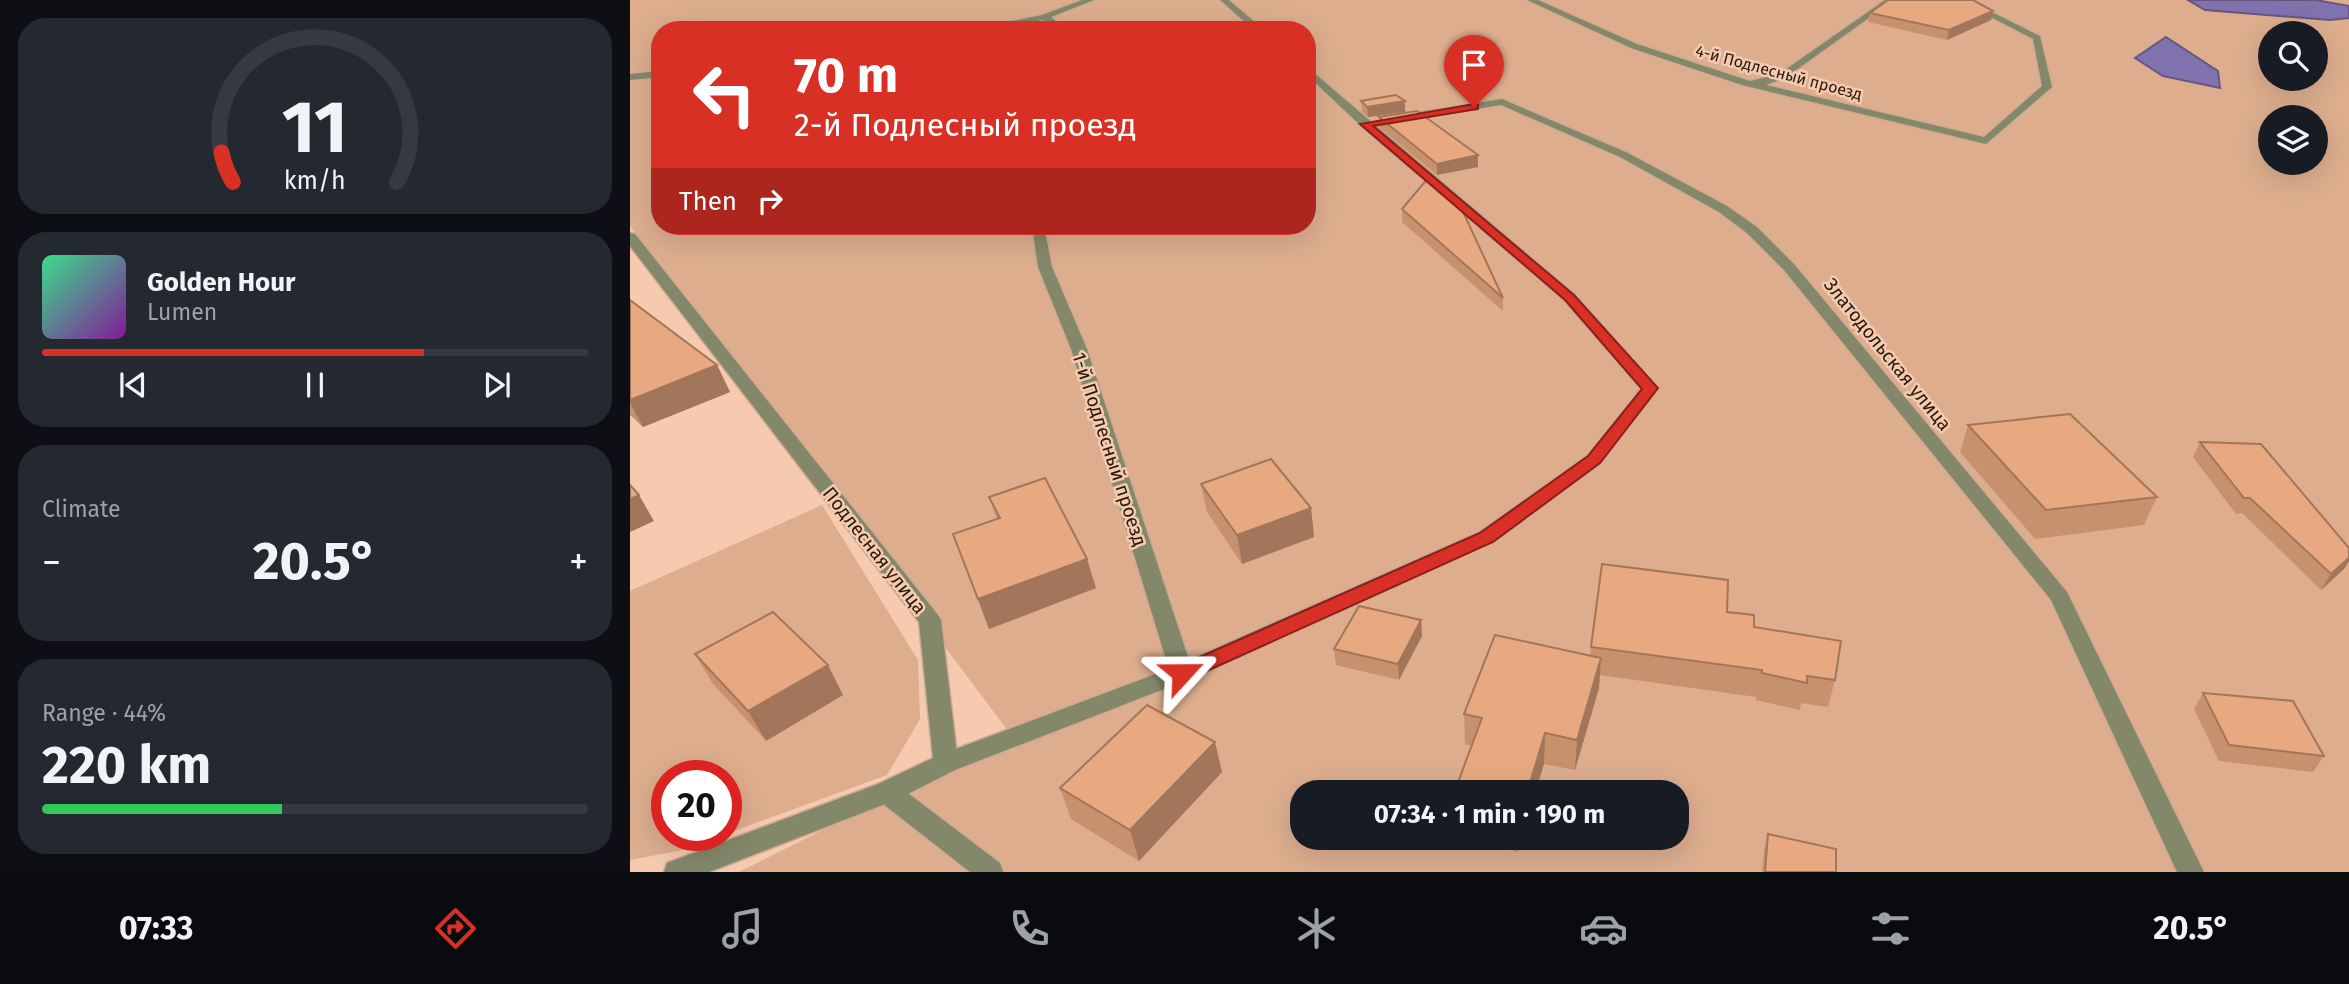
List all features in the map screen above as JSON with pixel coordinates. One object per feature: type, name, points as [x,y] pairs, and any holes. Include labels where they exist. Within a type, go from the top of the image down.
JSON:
[{"type":"street","points":[[1022,21],[1044,17],[1090,0]]},
{"type":"street","points":[[1224,0],[1249,21]]},
{"type":"street","name":"4-й Подлесный проезд","points":[[1531,0],[1634,46],[1745,82],[1986,141],[2046,87],[2038,38],[1962,0]]},
{"type":"street","points":[[1745,82],[1768,82],[1782,76],[1890,0]]},
{"type":"street","points":[[1044,17],[1050,21]]},
{"type":"street","points":[[630,77],[651,75]]},
{"type":"street","points":[[677,872],[887,792],[946,763],[1182,673],[1486,537],[1594,459],[1650,388],[1570,298],[1365,124],[1316,78]]},
{"type":"street","name":"Златодольская улица","points":[[1365,124],[1502,102],[1624,155],[1723,209],[1752,230],[1790,267],[2060,597],[2191,872]]},
{"type":"street","name":"1-й Подлесный проезд","points":[[1040,235],[1045,267],[1079,349],[1182,673]]},
{"type":"street","name":"Подлесная улица","points":[[630,237],[930,620],[946,763]]},
{"type":"street","points":[[887,792],[990,872]]},
{"type":"shaded area","points":[[630,0],[2349,0],[2349,872],[739,872],[1011,735],[630,226]]},
{"type":"shaded area","points":[[2188,0],[2316,0],[2349,6],[2349,18],[2330,20],[2205,10]]},
{"type":"shaded area","points":[[2166,37],[2218,71],[2220,88],[2163,76],[2135,58]]},
{"type":"shaded area","points":[[822,505],[918,660],[920,719],[887,775],[742,828],[742,760],[651,760],[651,851],[677,851],[630,860],[630,591]]},
{"type":"building","points":[[1888,0],[1973,0],[1993,11],[1949,30],[1870,13]]},
{"type":"building","points":[[1396,95],[1405,101],[1367,107],[1361,101]]},
{"type":"building","points":[[1417,111],[1478,155],[1437,164],[1379,117]]},
{"type":"building","points":[[1429,177],[1458,201],[1503,298],[1402,209]]},
{"type":"building","points":[[630,300],[717,365],[630,400]]},
{"type":"building","points":[[2070,414],[2157,497],[2046,510],[1968,425]]},
{"type":"building","points":[[2200,442],[2261,444],[2349,548],[2349,558],[2331,574],[2250,498],[2244,498]]},
{"type":"building","points":[[1271,459],[1311,508],[1237,535],[1201,484]]},
{"type":"building","points":[[1045,478],[1087,559],[978,599],[953,534],[1000,518],[989,497]]},
{"type":"building","points":[[630,485],[639,495],[630,499]]},
{"type":"building","points":[[1602,564],[1728,580],[1727,612],[1754,615],[1754,627],[1841,641],[1835,680],[1807,676],[1807,683],[1762,673],[1762,670],[1591,647]]},
{"type":"building","points":[[1359,606],[1421,620],[1398,664],[1334,649]]},
{"type":"building","points":[[773,612],[828,665],[748,711],[695,654]]},
{"type":"building","points":[[1495,635],[1601,658],[1577,740],[1545,733],[1531,780],[1459,780],[1482,718],[1464,714]]},
{"type":"building","points":[[2203,693],[2293,701],[2324,756],[2229,745]]},
{"type":"building","points":[[1147,705],[1215,742],[1130,830],[1060,788]]},
{"type":"building","points":[[1768,834],[1836,849],[1836,872],[1765,872]]},
{"type":"route","points":[[1182,673],[1486,537],[1594,459],[1650,388],[1570,298],[1365,124],[1474,107]]}]
